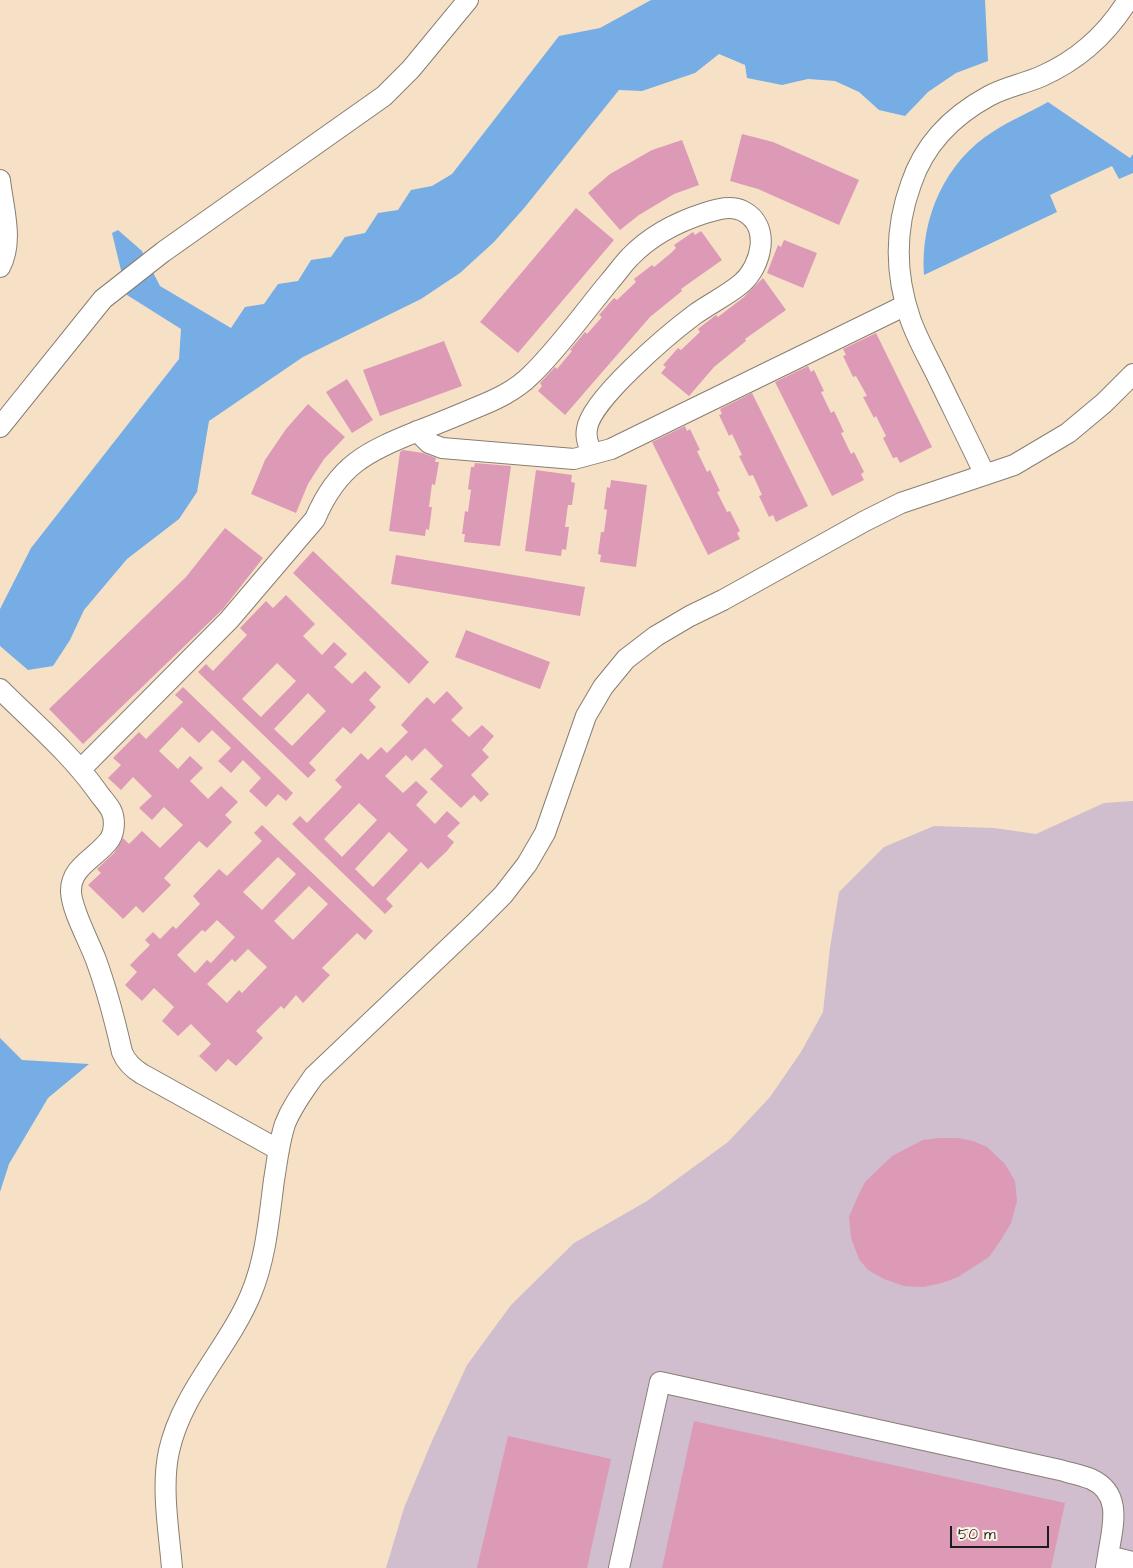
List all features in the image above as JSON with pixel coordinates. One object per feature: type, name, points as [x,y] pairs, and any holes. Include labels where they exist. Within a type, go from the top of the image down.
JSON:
[{"type":"street","points":[[0,427],[103,299],[163,252],[384,96],[411,70],[468,0]]},
{"type":"street","points":[[985,475],[910,319],[902,290],[898,261],[899,231],[904,202],[914,174],[928,148],[947,125],[971,106],[997,92],[1042,76],[1072,60],[1110,26],[1128,0]]},
{"type":"street","points":[[0,180],[7,238],[6,250],[0,268]]},
{"type":"street","points":[[81,769],[229,620],[314,519],[328,492],[348,468],[373,450],[494,400],[524,382],[541,365],[630,256],[651,239],[675,224],[720,208],[732,208],[744,212],[753,219],[759,230],[761,250],[755,269],[741,284],[670,333],[609,394],[591,416],[587,428],[587,442],[592,454]]},
{"type":"street","points":[[418,431],[428,443],[442,448],[574,459],[611,449],[906,305]]},
{"type":"street","points":[[172,1568],[166,1480],[169,1452],[176,1428],[190,1398],[240,1318],[251,1293],[263,1256],[279,1150],[285,1125],[297,1100],[314,1076],[475,923],[503,895],[527,864],[545,832],[586,716],[602,687],[626,659],[656,636],[865,521],[901,503],[1014,465],[1068,433],[1104,403],[1133,374]]},
{"type":"street","points":[[0,689],[81,769],[111,810],[114,824],[111,837],[103,848],[81,866],[74,878],[71,891],[73,905],[96,959],[125,1058],[129,1065],[279,1150]]},
{"type":"street","points":[[619,1568],[660,1382],[1060,1470],[1092,1479],[1108,1491],[1115,1512],[1107,1562],[1133,1562]]},
{"type":"shaded area","points":[[1133,801],[1133,1568],[386,1568],[404,1508],[467,1365],[511,1305],[574,1243],[647,1201],[728,1142],[770,1097],[801,1052],[823,1012],[830,948],[839,892],[884,847],[934,826],[994,828],[1036,834],[1104,803]]},
{"type":"water","points":[[651,0],[985,0],[988,61],[956,73],[928,92],[905,116],[879,110],[859,92],[835,81],[808,79],[782,85],[747,78],[745,65],[719,54],[695,73],[642,91],[619,90],[525,207],[494,242],[460,273],[421,299],[303,357],[209,421],[197,492],[179,519],[127,559],[84,610],[70,640],[53,666],[28,670],[0,646],[0,609],[31,548],[179,359],[181,329],[127,295],[112,233],[118,230],[142,251],[160,286],[231,328],[245,307],[264,304],[278,284],[298,281],[311,260],[331,257],[345,237],[365,233],[378,213],[398,210],[411,190],[432,186],[452,174],[559,36],[600,28]]},
{"type":"water","points":[[1048,102],[1130,158],[1133,154],[1133,173],[1119,179],[1112,166],[1050,195],[1057,212],[924,275],[926,233],[931,213],[949,175],[962,158],[994,131]]},
{"type":"water","points":[[0,1038],[22,1060],[89,1064],[48,1098],[9,1164],[0,1192]]},
{"type":"building","points":[[742,134],[773,142],[859,180],[839,225],[758,189],[730,181]]},
{"type":"building","points":[[682,140],[699,185],[674,194],[639,215],[620,230],[588,193],[610,174],[652,150]]},
{"type":"building","points":[[576,208],[614,240],[518,353],[480,322]]},
{"type":"building","points":[[701,231],[722,260],[681,289],[682,291],[650,317],[565,415],[538,391],[542,386],[540,383],[555,367],[557,369],[585,332],[587,334],[602,317],[599,315],[614,298],[617,300],[636,282],[634,279],[652,265],[654,267],[671,253],[676,248],[674,245],[693,232],[695,235]]},
{"type":"building","points":[[784,240],[817,253],[803,288],[767,273],[778,245],[781,247]]},
{"type":"building","points":[[763,278],[786,310],[745,339],[746,341],[714,367],[689,396],[661,373],[666,367],[663,365],[678,348],[681,350],[700,332],[698,329],[716,315],[718,317],[744,297]]},
{"type":"building","points":[[876,333],[932,447],[900,463],[897,457],[893,458],[883,438],[886,436],[876,416],[874,418],[863,397],[867,396],[856,376],[853,377],[843,356],[846,355],[843,349]]},
{"type":"building","points":[[444,341],[462,386],[380,416],[363,370]]},
{"type":"building","points":[[808,366],[811,372],[814,370],[824,391],[821,392],[831,413],[834,411],[844,432],[841,433],[851,454],[854,452],[864,472],[861,474],[864,480],[832,496],[775,382]]},
{"type":"building","points":[[347,379],[373,420],[352,433],[326,392]]},
{"type":"building","points":[[752,393],[808,506],[776,522],[773,515],[769,517],[759,496],[762,495],[753,475],[749,476],[739,456],[742,455],[732,434],[729,436],[719,415],[722,414],[720,409]]},
{"type":"building","points":[[308,404],[345,437],[324,459],[308,484],[296,513],[251,494],[265,460],[286,429]]},
{"type":"building","points":[[685,426],[687,431],[690,429],[700,450],[697,451],[707,472],[710,470],[720,491],[717,492],[727,512],[730,511],[740,531],[737,533],[740,539],[708,555],[652,442]]},
{"type":"building","points":[[403,450],[423,453],[436,458],[435,462],[439,462],[435,485],[432,484],[429,530],[426,529],[425,536],[389,531],[400,452]]},
{"type":"building","points":[[475,463],[511,466],[500,546],[464,542],[465,534],[462,534],[465,511],[468,512],[471,490],[468,489],[471,467],[474,467]]},
{"type":"building","points":[[536,470],[572,475],[571,482],[575,483],[572,505],[568,505],[565,527],[569,527],[566,550],[562,549],[561,556],[525,551]]},
{"type":"building","points":[[611,480],[647,485],[636,567],[600,562],[601,555],[598,554],[607,510],[604,509],[607,487],[610,488]]},
{"type":"building","points":[[225,528],[263,558],[223,609],[83,744],[49,709],[186,577]]},
{"type":"building","points":[[313,551],[429,662],[409,684],[293,573]]},
{"type":"building","points":[[396,555],[585,587],[580,616],[391,584]]},
{"type":"building","points":[[286,595],[315,624],[303,636],[322,655],[334,642],[347,654],[334,667],[352,684],[365,671],[381,687],[369,700],[376,707],[351,734],[343,727],[309,763],[316,770],[308,778],[198,672],[206,664],[213,671],[247,635],[240,628],[266,601],[273,608]],"holes":[[[277,663],[296,681],[261,717],[242,699]],[[308,693],[326,711],[292,746],[274,729]]]},
{"type":"building","points":[[466,630],[550,662],[540,689],[455,657]]},
{"type":"building","points":[[183,687],[293,793],[286,801],[278,794],[266,807],[249,791],[261,778],[243,760],[231,773],[218,761],[231,748],[212,730],[199,743],[182,727],[159,751],[178,769],[190,756],[203,768],[190,781],[208,799],[221,786],[238,802],[225,815],[232,822],[207,848],[199,841],[164,878],[171,885],[143,913],[136,906],[123,919],[88,885],[101,873],[97,869],[114,853],[123,838],[129,844],[142,831],[160,848],[183,825],[164,807],[152,820],[139,808],[152,796],[133,777],[121,790],[108,778],[121,765],[113,758],[139,732],[146,739],[183,702],[175,695]]},
{"type":"building","points":[[447,691],[463,708],[451,720],[469,737],[482,725],[494,736],[482,750],[489,757],[471,775],[489,794],[481,802],[474,795],[461,808],[430,779],[443,766],[425,748],[412,761],[406,755],[385,776],[403,793],[416,781],[428,792],[416,805],[435,824],[447,811],[460,823],[447,836],[454,842],[447,851],[428,869],[421,862],[386,899],[393,906],[385,914],[292,824],[300,816],[307,823],[342,787],[335,780],[361,753],[368,760],[381,747],[387,753],[408,732],[401,725],[427,697],[434,704]],"holes":[[[359,803],[377,820],[342,857],[324,839]],[[389,832],[408,850],[373,887],[355,869]]]},
{"type":"building","points":[[262,825],[373,931],[365,940],[357,933],[322,968],[330,975],[303,1003],[296,995],[284,1009],[281,1006],[256,1031],[263,1038],[244,1058],[236,1066],[228,1059],[216,1072],[199,1056],[211,1044],[191,1024],[178,1036],[162,1021],[174,1007],[154,988],[142,1001],[125,985],[137,972],[130,965],[150,945],[145,940],[153,932],[160,939],[173,926],[176,929],[200,904],[193,896],[219,869],[227,876],[262,841],[254,833]],"holes":[[[278,857],[296,874],[262,910],[243,892]],[[309,886],[328,904],[293,940],[274,921]],[[217,920],[235,937],[211,963],[207,960],[195,973],[177,955],[202,930],[205,932]],[[248,949],[267,967],[242,993],[239,990],[227,1003],[207,984],[232,959],[235,962]]]},
{"type":"building","points":[[958,1138],[973,1141],[987,1147],[1005,1164],[1015,1181],[1017,1201],[1011,1223],[989,1257],[958,1277],[942,1283],[923,1287],[904,1286],[884,1279],[868,1270],[859,1259],[851,1238],[849,1217],[865,1182],[892,1156],[923,1140]]},
{"type":"building","points":[[694,1421],[1065,1503],[1051,1568],[662,1568]]},
{"type":"building","points":[[508,1436],[611,1459],[587,1568],[477,1568]]}]
